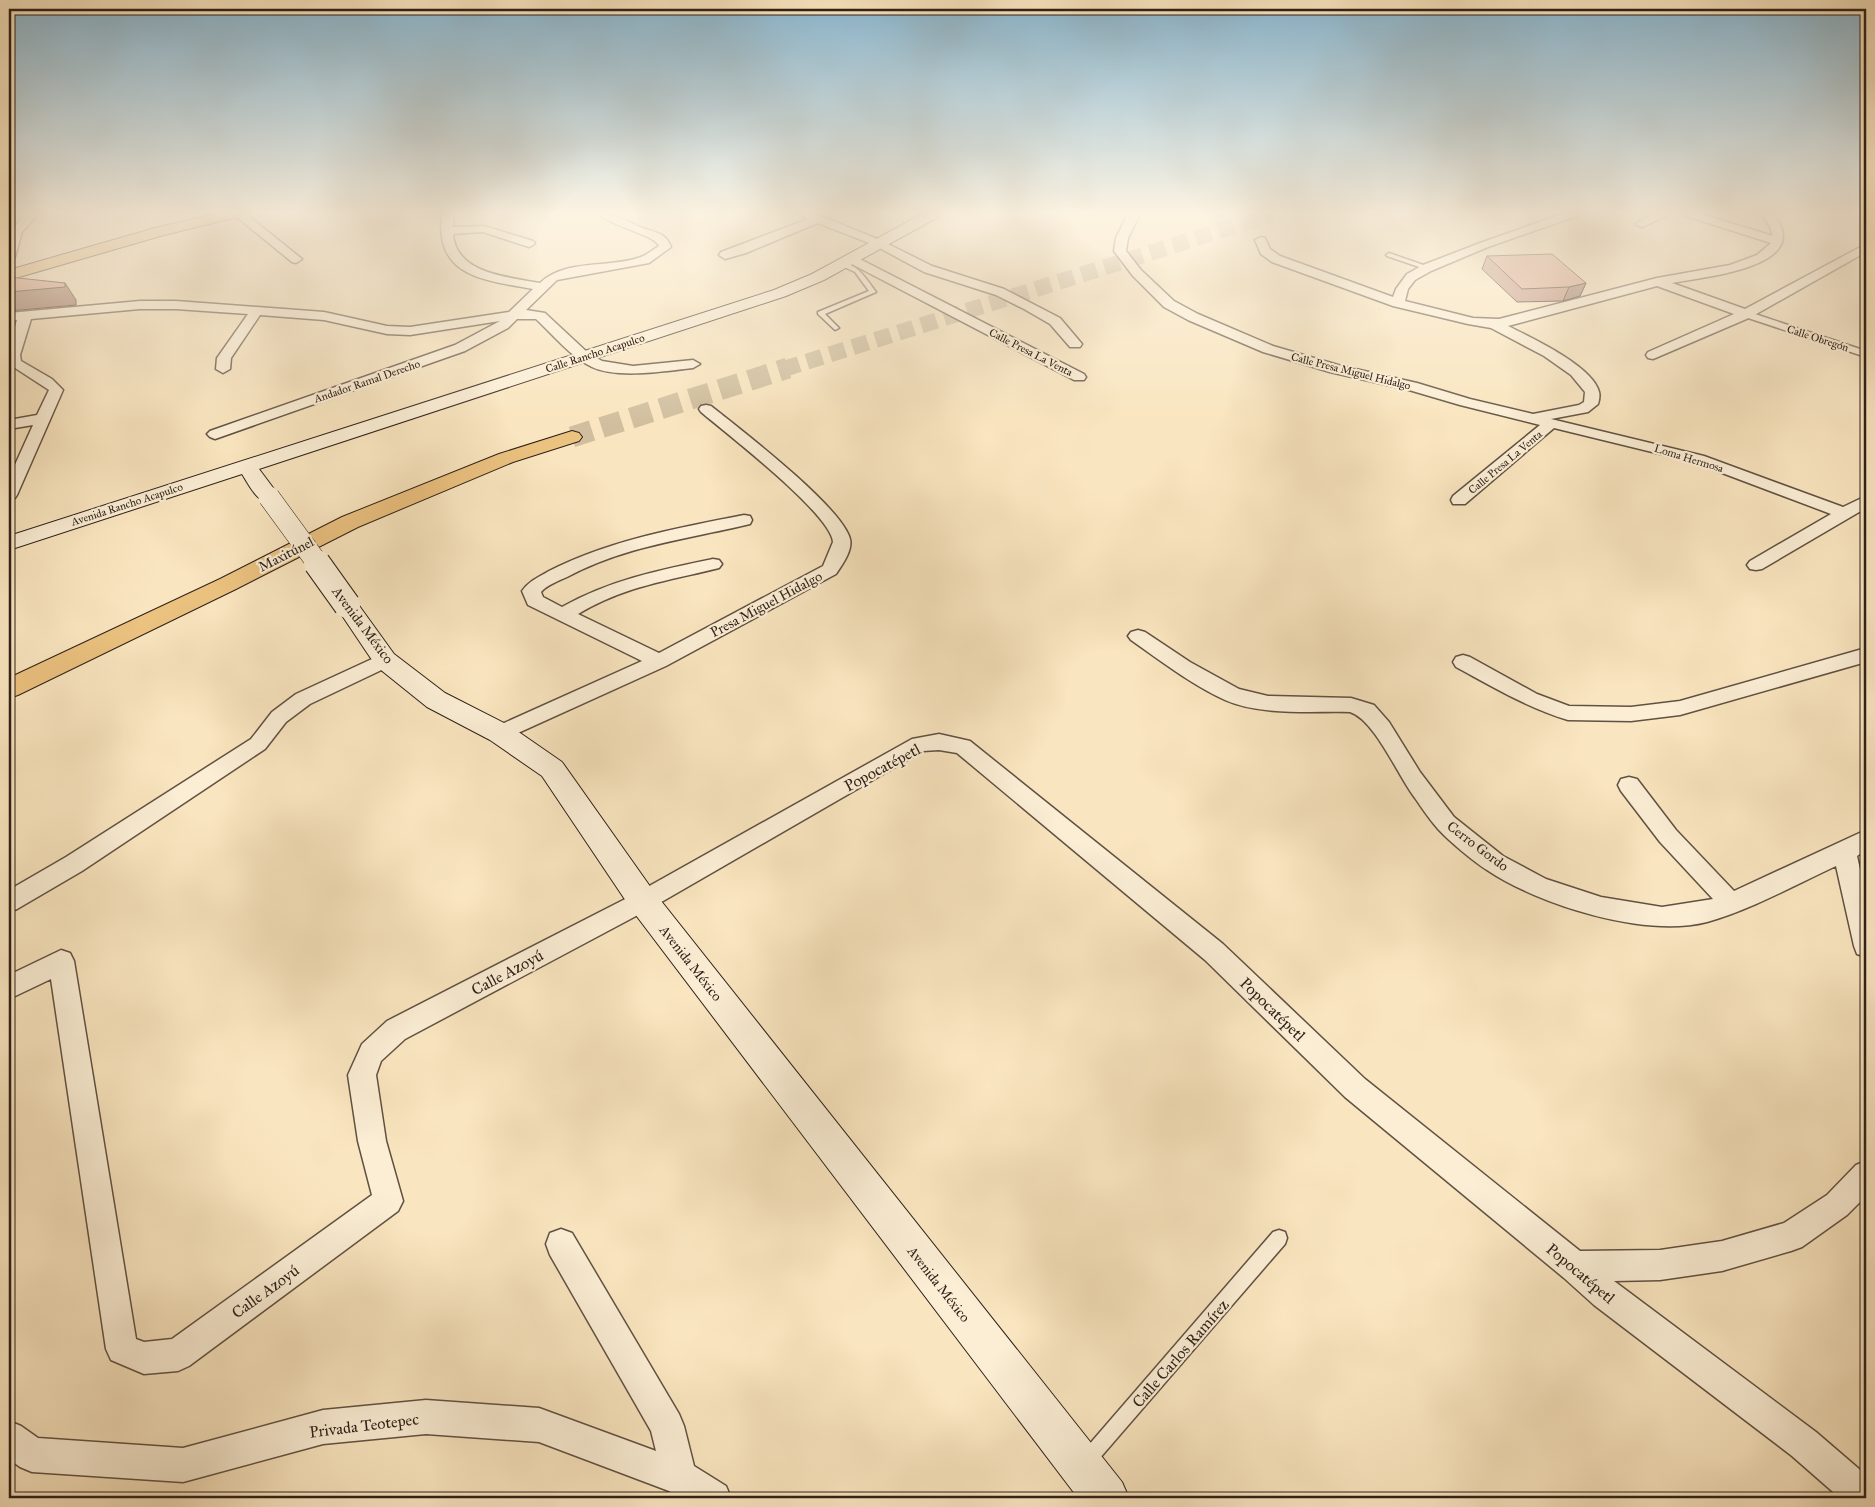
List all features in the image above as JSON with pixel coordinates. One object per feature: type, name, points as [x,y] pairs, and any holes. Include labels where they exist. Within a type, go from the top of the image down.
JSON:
[{"type":"main road","name":"Calle Rancho Acapulco","points":[[246,466],[780,294],[799,284]]},
{"type":"main road","name":"Maxitúnel","points":[[9,689],[228,584],[350,522],[506,458],[572,437]]},
{"type":"main road","name":"Avenida México","points":[[246,466],[385,660],[436,700],[500,732],[552,769],[643,901],[1106,1498]]},
{"type":"main road","name":"Avenida Rancho Acapulco","points":[[9,543],[246,466]]},
{"type":"main road","points":[[9,703],[228,584]]},
{"type":"street","points":[[530,284],[543,287]]},
{"type":"street","name":"Andador Ramal Derecho","points":[[215,434],[460,348],[503,324],[546,284]]},
{"type":"street","name":"Calle Presa La Venta","points":[[893,284],[1079,377]]},
{"type":"street","points":[[976,284],[1000,292],[1055,321],[1075,344]]},
{"type":"street","name":"Calle Presa Miguel Hidalgo","points":[[1147,284],[1169,304],[1193,317],[1268,349],[1302,360],[1412,386],[1500,411],[1532,417]]},
{"type":"street","points":[[1346,284],[1430,313],[1494,324],[1560,359],[1583,379],[1592,393],[1591,404],[1583,409],[1532,417]]},
{"type":"street","points":[[1398,303],[1402,289],[1406,284]]},
{"type":"street","points":[[1494,324],[1581,304],[1649,284]]},
{"type":"street","name":"Calle Obregón","points":[[1663,284],[1866,354]]},
{"type":"street","points":[[1653,355],[1746,314],[1799,284]]},
{"type":"street","points":[[9,317],[140,306],[176,306],[324,316],[387,330],[410,331],[528,314],[540,316],[583,356],[598,365],[633,370],[693,364]]},
{"type":"street","points":[[223,369],[224,358],[256,312]]},
{"type":"street","points":[[9,496],[16,464],[56,390],[50,382],[25,372],[14,363],[13,355],[25,316]]},
{"type":"street","name":"Presa Miguel Hidalgo","points":[[500,732],[659,661],[830,570],[840,552],[842,537],[833,522],[775,466],[706,409]]},
{"type":"street","name":"Loma Hermosa","points":[[1532,417],[1550,424],[1698,459],[1843,513]]},
{"type":"street","points":[[9,424],[42,419]]},
{"type":"street","name":"Calle Presa La Venta","points":[[1459,500],[1550,424]]},
{"type":"street","points":[[1756,565],[1866,501]]},
{"type":"street","points":[[659,661],[535,601],[532,591],[536,585],[581,562],[633,545],[687,531],[744,520]]},
{"type":"street","points":[[562,615],[594,597],[636,581],[713,564]]},
{"type":"street","name":"Cerro Gordo","points":[[1138,636],[1183,667],[1233,695],[1268,703],[1351,705],[1367,710],[1382,727],[1412,778],[1446,823],[1496,862],[1538,886],[1601,908],[1662,917],[1706,912],[1731,903],[1844,852],[1866,839]]},
{"type":"street","points":[[1463,662],[1530,699],[1568,713],[1631,714],[1680,708],[1866,655]]},
{"type":"street","points":[[9,902],[74,864],[258,744],[279,718],[303,699],[385,660]]},
{"type":"street","name":"Popocatépetl","points":[[643,901],[919,744],[940,742],[963,747],[1214,952],[1355,1088],[1575,1267],[1605,1294],[1804,1444],[1866,1498]]},
{"type":"street","points":[[1629,785],[1668,836],[1731,903]]},
{"type":"street","points":[[1844,852],[1866,946]]},
{"type":"street","name":"Calle Azoyú","points":[[9,988],[61,961],[122,1349],[144,1358],[178,1355],[388,1201],[372,1141],[362,1075],[370,1053],[396,1030],[643,901]]},
{"type":"street","points":[[1575,1267],[1660,1265],[1722,1256],[1791,1236],[1838,1205],[1866,1175]]},
{"type":"street","points":[[561,1244],[667,1426],[679,1478]]},
{"type":"street","name":"Privada Teotepec","points":[[9,1438],[32,1455],[183,1465],[323,1427],[426,1417],[539,1425],[679,1478],[714,1498]]},
{"type":"lane","points":[[835,328],[820,313],[872,292],[867,284]]},
{"type":"lane","name":"Calle Carlos Ramírez","points":[[1081,1468],[1279,1238]]},
{"type":"building","points":[[9,284],[65,284],[65,287],[9,292]]},
{"type":"building","points":[[1517,284],[1580,284],[1569,287],[1522,289]]},
{"type":"tunnel","points":[[784,369],[1051,284]]},
{"type":"tunnel","points":[[572,437],[788,368]]}]
